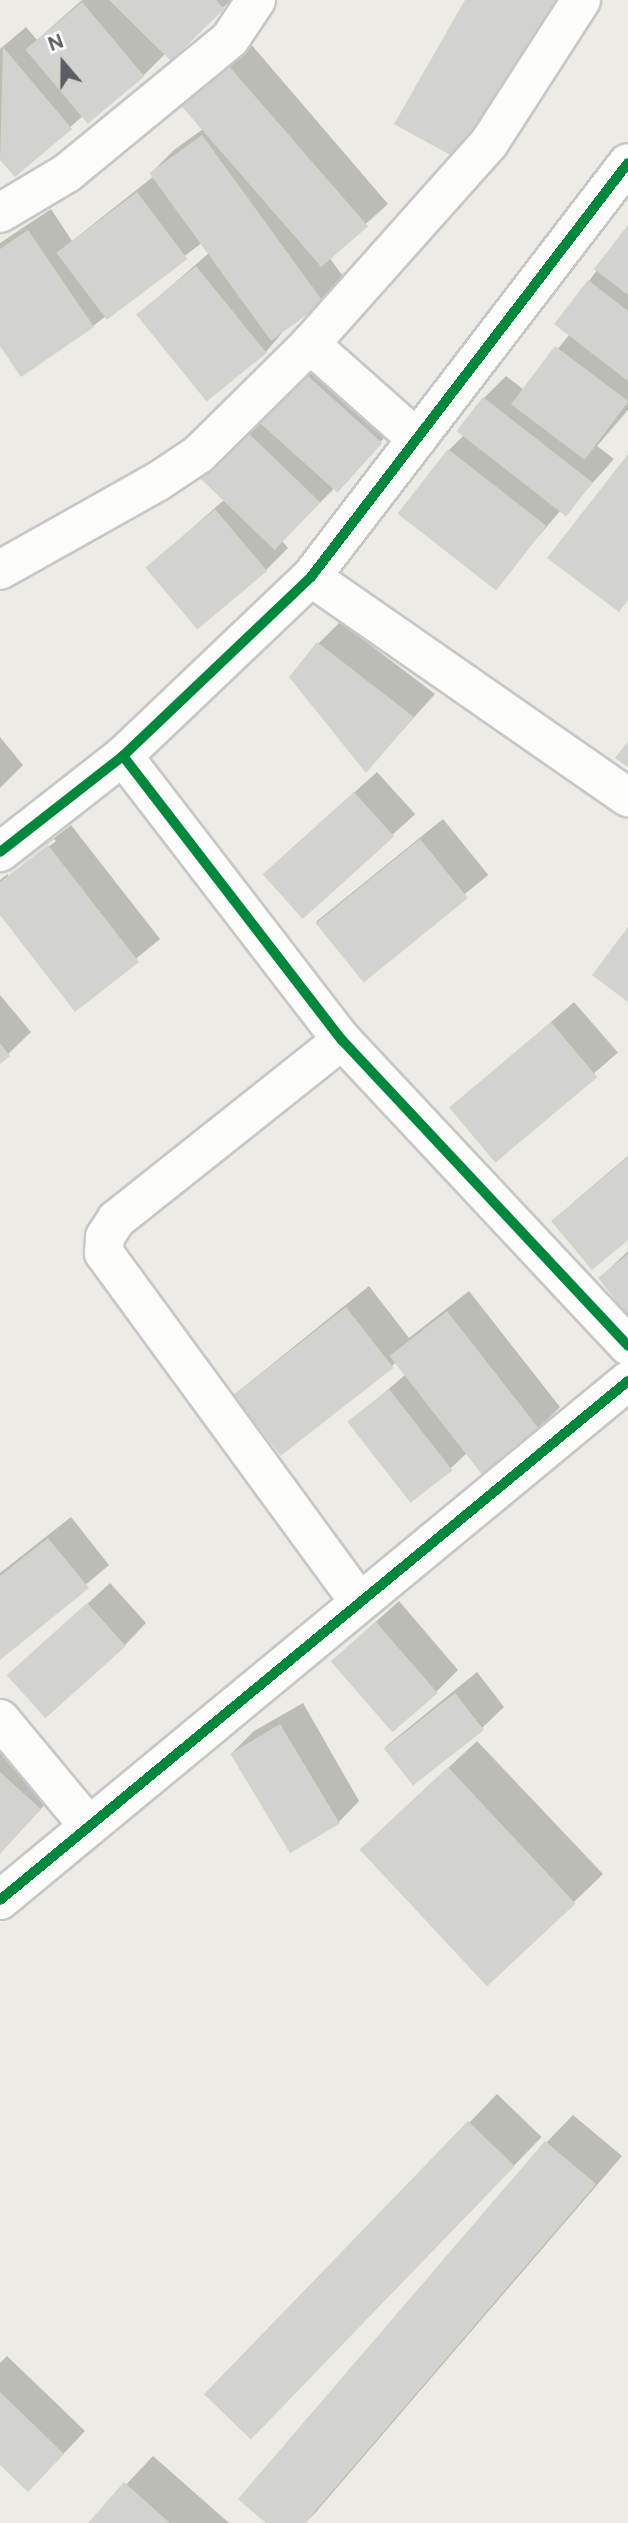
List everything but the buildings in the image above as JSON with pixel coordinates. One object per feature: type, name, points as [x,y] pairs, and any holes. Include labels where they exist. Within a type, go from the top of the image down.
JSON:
[{"type":"street","points":[[0,213],[67,173],[230,39],[256,0]]},
{"type":"street","points":[[0,570],[158,482],[199,454],[310,344],[489,143],[581,0]]},
{"type":"street","points":[[0,852],[123,756],[311,577],[628,163]]},
{"type":"street","points":[[310,344],[418,439]]},
{"type":"street","points":[[311,577],[628,797]]},
{"type":"street","points":[[123,756],[342,1040],[628,1346]]},
{"type":"street","points":[[342,1040],[116,1220],[105,1237],[104,1253],[359,1602]]},
{"type":"street","points":[[0,1900],[628,1381]]},
{"type":"street","points":[[0,1719],[88,1825]]},
{"type":"cycle path","points":[[0,852],[123,756],[311,577],[628,163]]},
{"type":"cycle path","points":[[123,756],[342,1040],[628,1346]]},
{"type":"cycle path","points":[[0,1900],[628,1381]]}]
